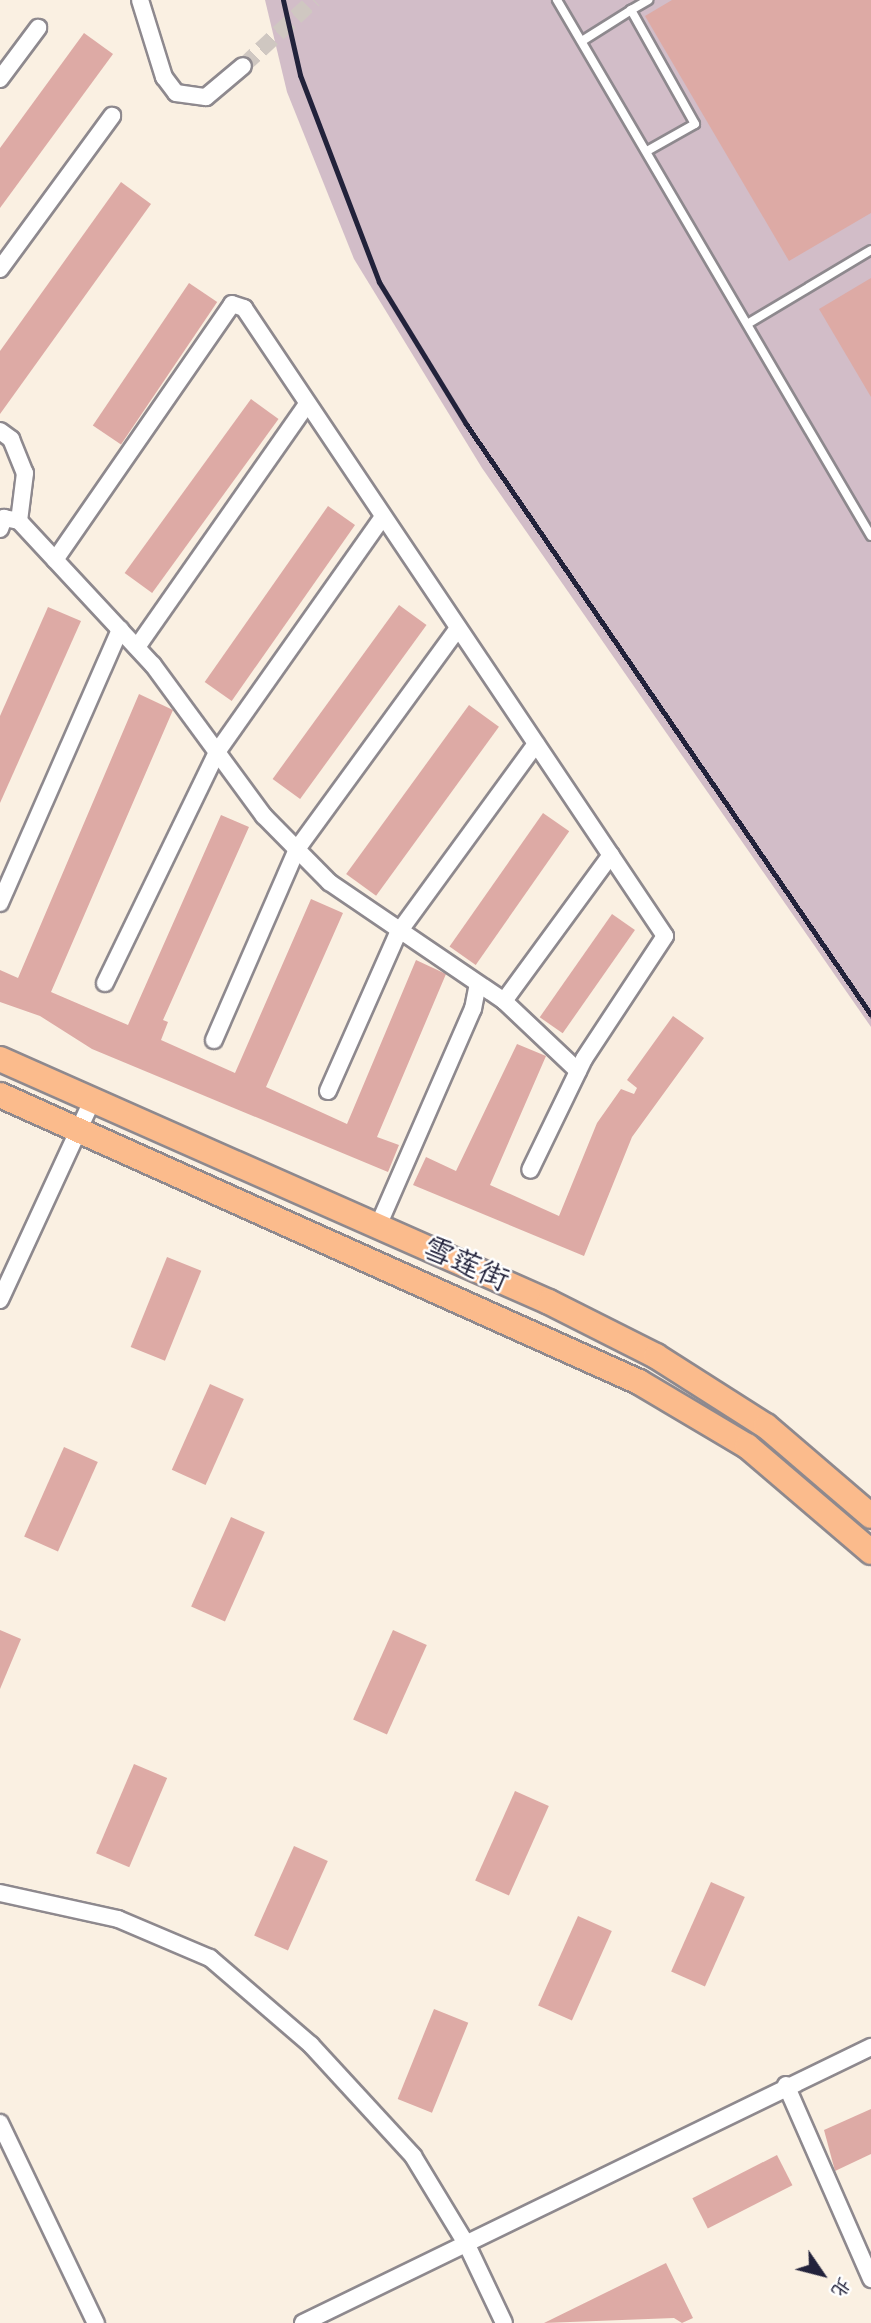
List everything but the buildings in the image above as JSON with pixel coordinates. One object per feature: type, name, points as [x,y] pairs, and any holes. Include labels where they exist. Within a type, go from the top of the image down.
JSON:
[{"type":"main road","name":"雪莲街","points":[[0,1059],[378,1226],[656,1356],[766,1426],[871,1516]]},
{"type":"main road","name":"雪莲街","points":[[0,1096],[639,1382],[747,1446],[871,1552]]},
{"type":"street","points":[[140,0],[150,43],[176,93],[206,97],[243,65]]},
{"type":"street","points":[[0,79],[38,28]]},
{"type":"street","points":[[0,269],[112,116]]},
{"type":"street","points":[[55,560],[232,304],[244,308],[665,936],[578,1071],[530,1170]]},
{"type":"street","points":[[137,647],[307,404]]},
{"type":"street","points":[[0,431],[11,439],[25,473],[19,521]]},
{"type":"street","points":[[105,983],[217,752],[382,517]]},
{"type":"street","points":[[0,529],[5,518],[19,521],[137,647],[217,752],[297,849],[398,933],[504,1000],[578,1071]]},
{"type":"street","points":[[214,1040],[297,849],[458,628]]},
{"type":"street","points":[[0,903],[120,629]]},
{"type":"street","points":[[328,1091],[398,933],[536,744]]},
{"type":"street","points":[[504,1000],[611,855]]},
{"type":"street","points":[[378,1226],[473,1009],[478,984]]},
{"type":"street","points":[[0,1300],[93,1100]]},
{"type":"street","points":[[0,1893],[118,1919],[210,1958],[312,2045],[413,2157],[467,2245],[504,2323]]},
{"type":"street","points":[[303,2323],[467,2245],[786,2085],[871,2047]]},
{"type":"street","points":[[786,2085],[871,2279]]},
{"type":"street","points":[[0,2123],[96,2323]]},
{"type":"lane","points":[[557,0],[749,323],[871,536]]},
{"type":"lane","points":[[582,41],[648,0]]},
{"type":"lane","points":[[631,10],[695,124],[647,151]]},
{"type":"lane","points":[[749,323],[871,250]]},
{"type":"shaded area","points":[[265,0],[871,0],[871,1027],[482,468],[354,259],[287,92]]},
{"type":"tunnel","points":[[243,66],[314,0]]},
{"type":"railway","points":[[283,0],[300,75],[379,282],[466,424],[871,1015]]}]
